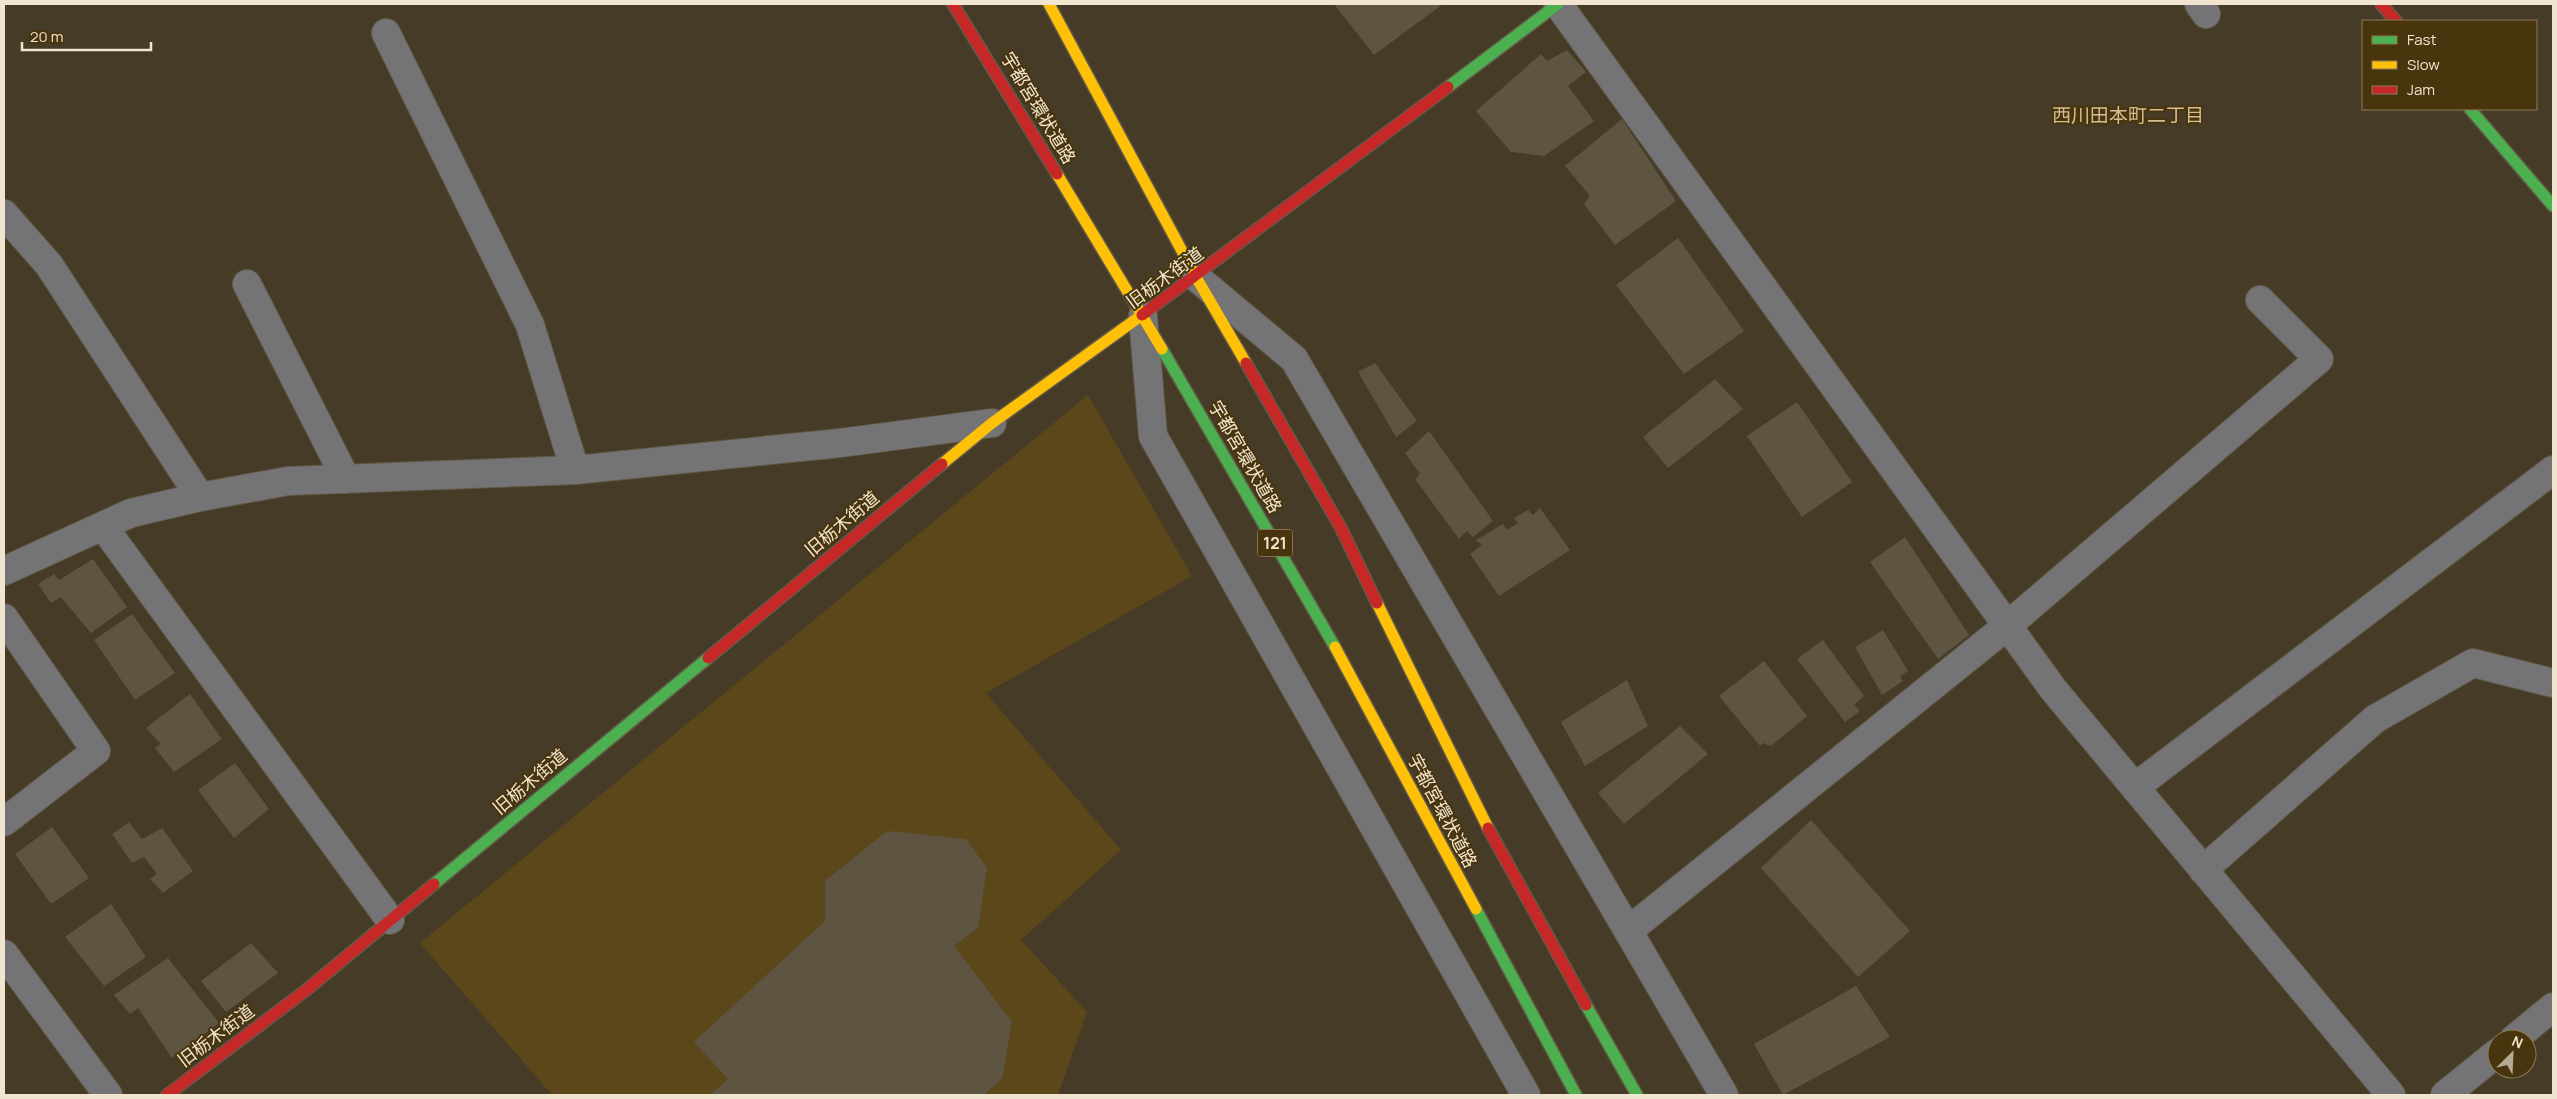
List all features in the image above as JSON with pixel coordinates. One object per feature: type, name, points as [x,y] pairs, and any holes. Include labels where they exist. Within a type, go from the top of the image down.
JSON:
[{"type":"main road","name":"宇都宮環状道路","points":[[953,4],[1143,316],[1326,631],[1576,1095]]},
{"type":"main road","name":"宇都宮環状道路","points":[[1050,4],[1196,277],[1341,528],[1417,688],[1506,863],[1637,1095]]},
{"type":"main road","name":"旧栃木街道","points":[[167,1095],[305,991],[992,423],[1196,277],[1558,4]]},
{"type":"main road","points":[[2380,4],[2395,20]]},
{"type":"main road","points":[[2471,110],[2553,206]]},
{"type":"street","points":[[1558,4],[2052,689],[2391,1095]]},
{"type":"street","points":[[386,33],[530,325],[575,470]]},
{"type":"street","points":[[4,214],[49,265],[200,496]]},
{"type":"street","points":[[1196,277],[1294,358],[1724,1095]]},
{"type":"street","points":[[247,284],[346,479]]},
{"type":"street","points":[[1628,931],[2007,626],[2319,359],[2260,300]]},
{"type":"street","points":[[1143,316],[1153,436],[1524,1094]]},
{"type":"street","points":[[4,571],[131,513],[200,496],[288,481],[575,470],[840,443],[992,423]]},
{"type":"street","points":[[2135,787],[2553,470]]},
{"type":"street","points":[[103,526],[390,920]]},
{"type":"street","points":[[4,618],[96,751],[4,822]]},
{"type":"street","points":[[2203,870],[2375,719],[2473,663],[2553,683]]},
{"type":"street","points":[[4,954],[108,1095]]},
{"type":"street","points":[[2526,1029],[2553,1006]]},
{"type":"street","points":[[2445,1095],[2487,1061]]},
{"type":"shaded area","points":[[1088,395],[1192,576],[986,693],[1121,850],[1021,940],[1087,1012],[1058,1095],[552,1095],[420,943]]},
{"type":"building","points":[[1334,4],[1443,4],[1374,55]]},
{"type":"building","points":[[1567,50],[1586,72],[1568,86],[1594,121],[1544,156],[1511,152],[1476,111],[1541,54],[1547,61]]},
{"type":"building","points":[[1622,119],[1676,201],[1615,245],[1584,204],[1590,196],[1565,166]]},
{"type":"building","points":[[1678,238],[1744,331],[1684,374],[1616,285]]},
{"type":"building","points":[[1375,363],[1417,421],[1396,437],[1358,372]]},
{"type":"building","points":[[1715,379],[1743,409],[1668,468],[1643,437]]},
{"type":"building","points":[[1797,402],[1852,482],[1802,517],[1747,436]]},
{"type":"building","points":[[1429,431],[1493,521],[1473,537],[1467,531],[1459,539],[1415,479],[1420,474],[1405,453]]},
{"type":"building","points":[[1540,508],[1570,550],[1499,596],[1470,554],[1482,545],[1476,540],[1503,524],[1507,530],[1518,523],[1514,518],[1528,510],[1533,515]]},
{"type":"building","points":[[1905,537],[1969,635],[1938,659],[1870,562]]},
{"type":"building","points":[[93,559],[127,607],[91,633],[61,597],[51,603],[38,584],[54,574],[59,580]]},
{"type":"building","points":[[132,614],[175,673],[135,700],[94,640]]},
{"type":"building","points":[[1883,630],[1908,671],[1900,676],[1903,681],[1882,695],[1855,647]]},
{"type":"building","points":[[1823,640],[1864,696],[1854,705],[1860,711],[1845,722],[1797,659]]},
{"type":"building","points":[[1764,661],[1807,716],[1771,746],[1763,743],[1760,746],[1719,696]]},
{"type":"building","points":[[1627,680],[1648,726],[1585,766],[1561,722]]},
{"type":"building","points":[[190,694],[222,739],[174,772],[155,748],[161,744],[146,728]]},
{"type":"building","points":[[1680,726],[1708,754],[1624,824],[1598,793]]},
{"type":"building","points":[[235,763],[269,809],[234,838],[198,790]]},
{"type":"building","points":[[1811,820],[1910,931],[1858,977],[1761,868]]},
{"type":"building","points":[[129,822],[142,839],[162,828],[193,871],[163,893],[150,879],[157,874],[144,857],[132,863],[112,834]]},
{"type":"building","points":[[52,827],[89,878],[51,904],[15,854]]},
{"type":"building","points":[[887,831],[966,839],[987,868],[978,928],[954,946],[1012,1022],[1002,1078],[984,1095],[710,1095],[728,1079],[694,1042],[825,921],[825,881]]},
{"type":"building","points":[[111,904],[146,957],[104,986],[65,937]]},
{"type":"building","points":[[251,943],[278,973],[226,1012],[201,981]]},
{"type":"building","points":[[168,958],[219,1023],[172,1058],[138,1008],[130,1014],[114,995]]},
{"type":"building","points":[[1856,986],[1890,1037],[1783,1095],[1754,1044]]},
{"type":"traffic: fast","points":[[1448,87],[1558,4]]},
{"type":"traffic: fast","points":[[2471,110],[2553,206]]},
{"type":"traffic: fast","points":[[1162,349],[1335,647]]},
{"type":"traffic: fast","points":[[434,884],[708,658]]},
{"type":"traffic: fast","points":[[1476,909],[1576,1095]]},
{"type":"traffic: fast","points":[[1586,1005],[1637,1095]]},
{"type":"traffic: slow","points":[[1049,4],[1196,277],[1246,363]]},
{"type":"traffic: slow","points":[[1057,174],[1162,349]]},
{"type":"traffic: slow","points":[[942,464],[992,423],[1142,315]]},
{"type":"traffic: slow","points":[[1377,603],[1488,828]]},
{"type":"traffic: slow","points":[[1335,647],[1476,909]]},
{"type":"traffic: jam","points":[[953,4],[1057,174]]},
{"type":"traffic: jam","points":[[2381,4],[2395,20]]},
{"type":"traffic: jam","points":[[1142,315],[1448,87]]},
{"type":"traffic: jam","points":[[1246,363],[1341,528],[1377,603]]},
{"type":"traffic: jam","points":[[708,658],[942,464]]},
{"type":"traffic: jam","points":[[1488,828],[1586,1005]]},
{"type":"traffic: jam","points":[[167,1095],[305,991],[434,884]]},
{"type":"district","name":"西川田本町二丁目","points":[[2128,115]]}]
